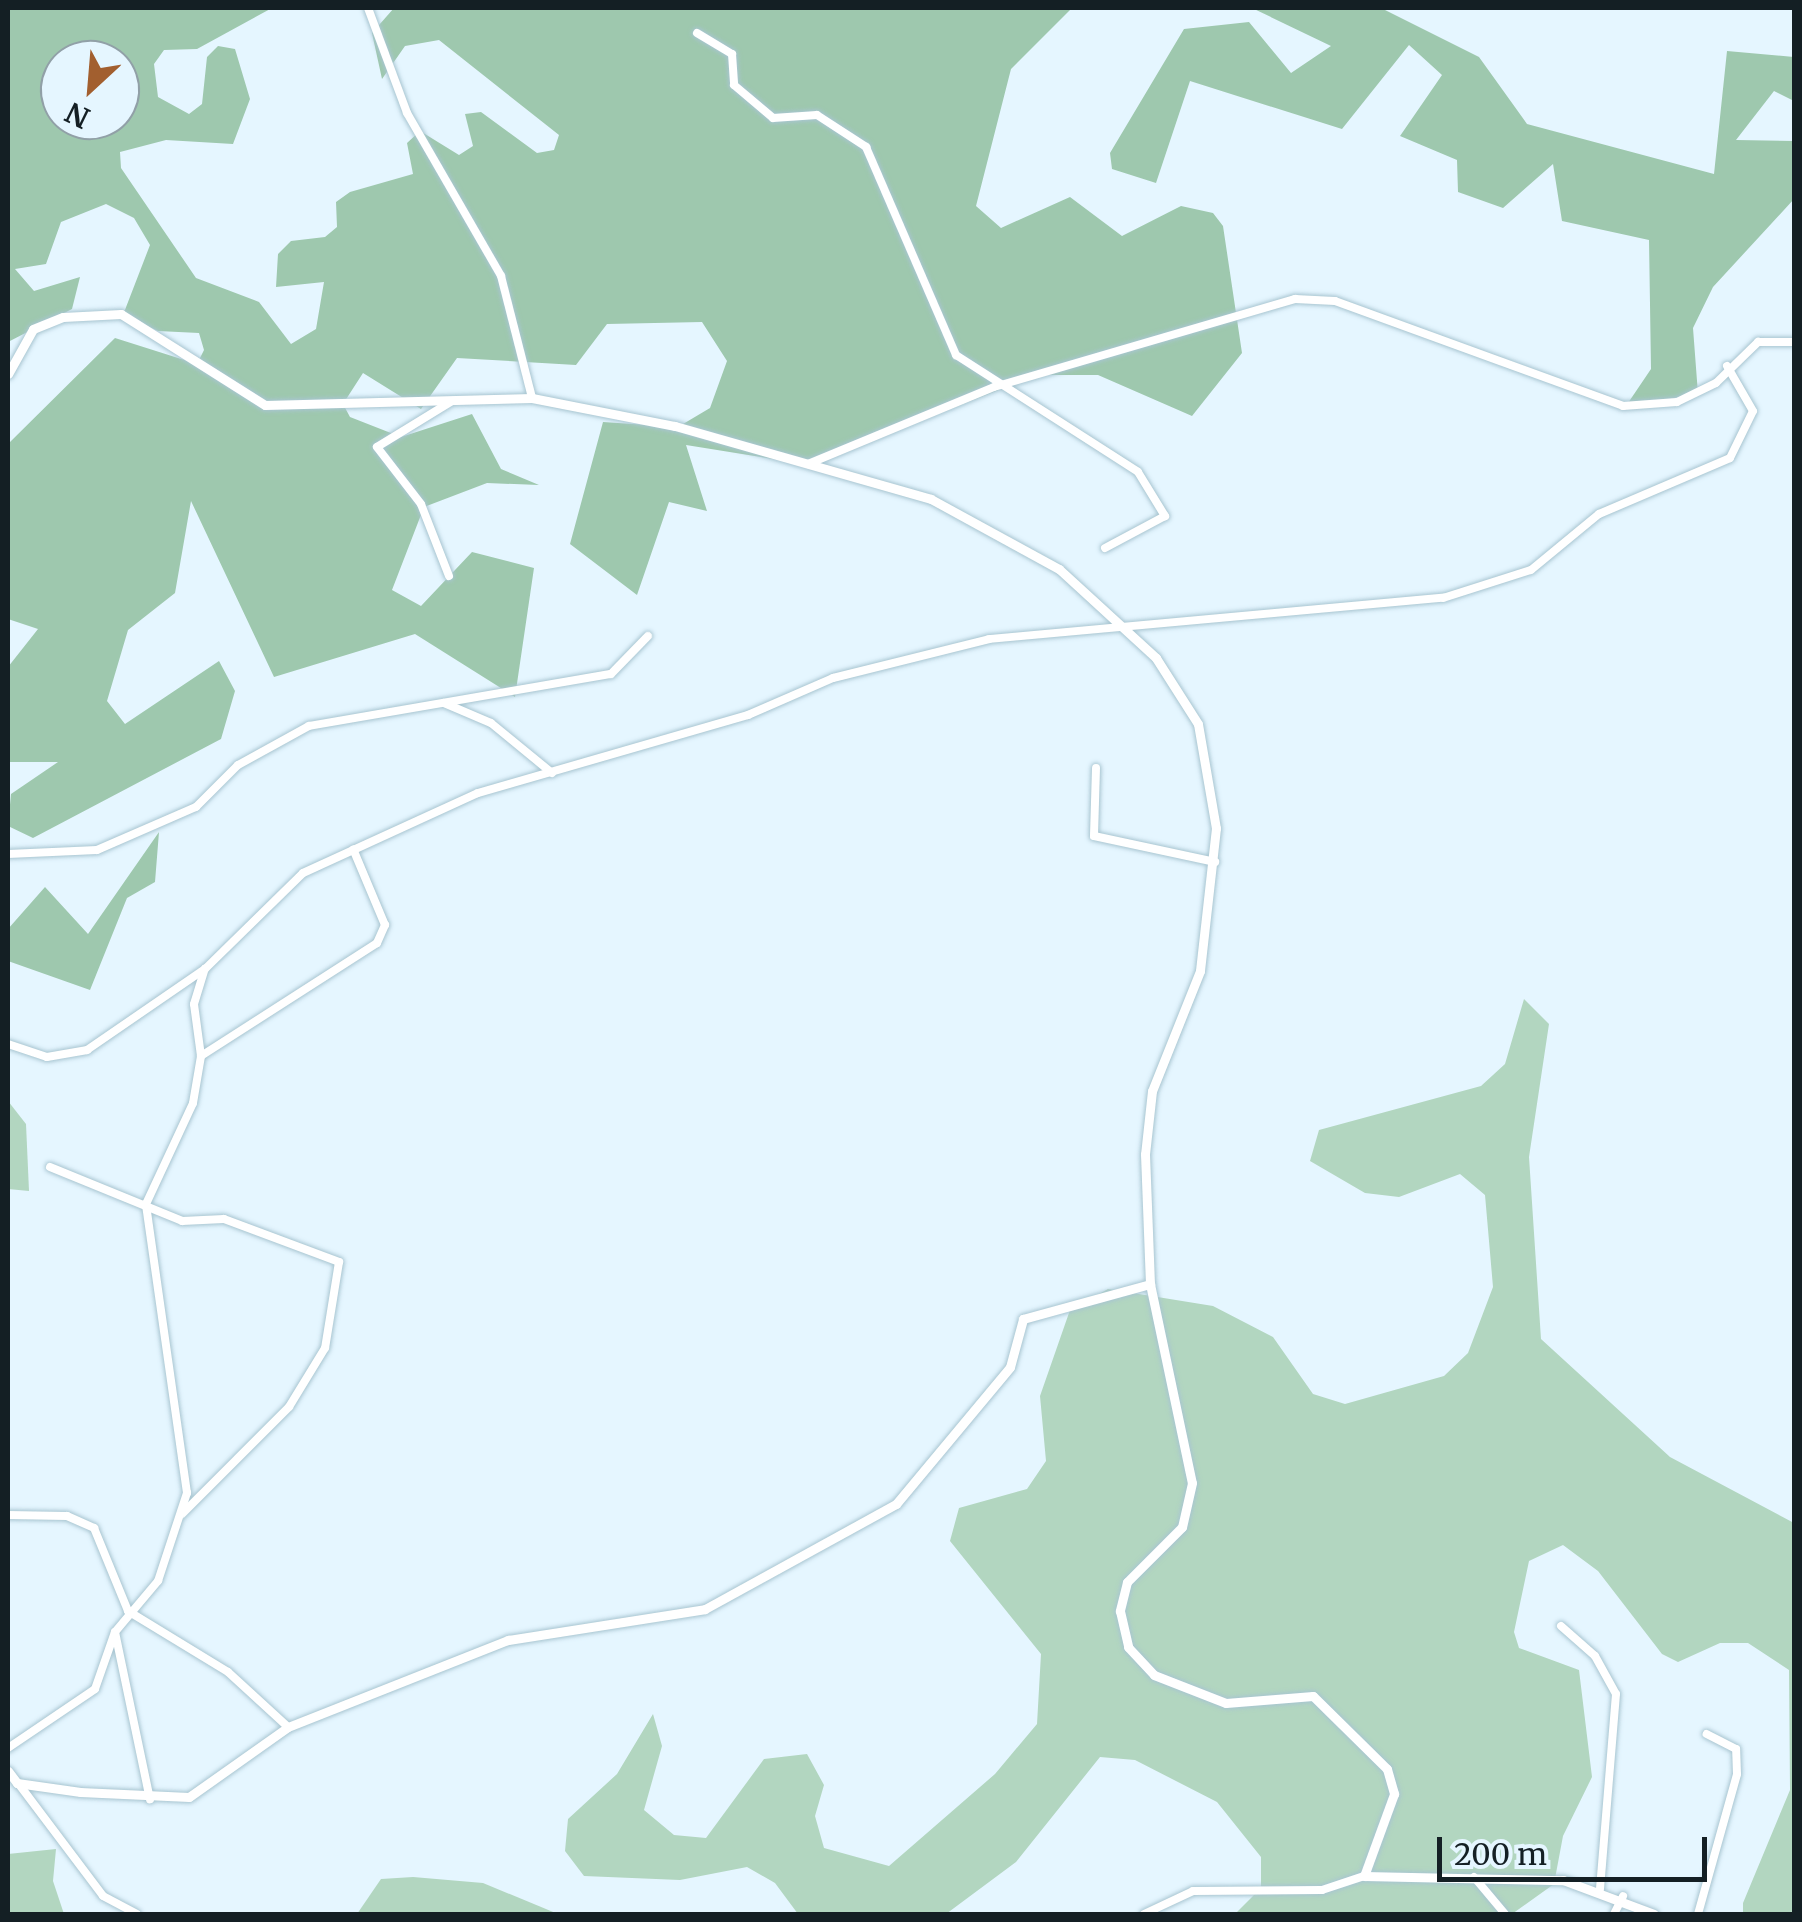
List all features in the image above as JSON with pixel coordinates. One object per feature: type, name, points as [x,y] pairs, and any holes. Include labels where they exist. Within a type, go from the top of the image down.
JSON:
[{"type":"street","points":[[368,8],[407,114],[502,276],[532,398]]},
{"type":"street","points":[[697,33],[732,54],[734,85],[773,118],[817,116],[866,147],[941,336],[994,387],[1126,461],[1164,505],[1165,516],[1105,548]]},
{"type":"street","points":[[808,464],[994,387],[1295,298],[1336,301],[1624,406],[1688,398],[1758,342],[1794,342]]},
{"type":"street","points":[[8,374],[32,329],[63,316],[120,314],[265,405],[532,398],[808,464],[931,499],[1013,540],[1156,658],[1198,724],[1215,862],[1200,971],[1147,1118],[1150,1284],[1191,1511],[1127,1582],[1120,1611],[1128,1647],[1190,1694],[1226,1703],[1302,1693],[1326,1706],[1387,1769],[1394,1794],[1364,1876]]},
{"type":"street","points":[[8,1044],[47,1057],[87,1050],[204,970],[303,873],[478,793],[552,773],[906,658],[1120,625],[1443,598],[1531,570],[1599,514],[1730,458],[1753,411],[1727,366]]},
{"type":"street","points":[[449,576],[421,504],[377,447],[452,400]]},
{"type":"street","points":[[8,854],[97,850],[196,808],[238,765],[309,726],[436,701],[512,696],[619,672],[648,636]]},
{"type":"street","points":[[436,701],[491,723],[552,773]]},
{"type":"street","points":[[1096,768],[1094,836],[1215,862]]},
{"type":"street","points":[[201,1056],[377,943],[385,925],[354,849]]},
{"type":"street","points":[[8,1748],[94,1689],[115,1632],[128,1611],[158,1581],[189,1482],[146,1204],[193,1103],[201,1056],[193,1016],[204,970]]},
{"type":"street","points":[[50,1167],[182,1221],[224,1220],[339,1262],[324,1348],[288,1407],[180,1516]]},
{"type":"street","points":[[17,1783],[150,1799],[188,1798],[288,1727],[508,1640],[706,1609],[756,1586],[896,1504],[1010,1367],[1023,1319],[1150,1284]]},
{"type":"street","points":[[8,1515],[67,1516],[94,1528],[128,1611],[228,1672],[288,1727]]},
{"type":"street","points":[[1561,1626],[1595,1656],[1616,1694],[1600,1890]]},
{"type":"street","points":[[115,1632],[150,1799]]},
{"type":"street","points":[[1698,1914],[1736,1790],[1736,1749],[1707,1734]]},
{"type":"street","points":[[8,1771],[103,1896],[137,1914]]},
{"type":"street","points":[[1144,1914],[1193,1891],[1322,1890],[1364,1876],[1474,1877],[1600,1890],[1623,1896],[1654,1914]]},
{"type":"street","points":[[1474,1877],[1504,1914]]},
{"type":"street","points":[[1614,1914],[1623,1896]]},
{"type":"green space","points":[[8,8],[272,8],[197,49],[164,50],[154,64],[158,97],[189,114],[202,104],[207,57],[218,46],[235,49],[250,99],[233,144],[166,140],[120,152],[121,168],[196,278],[259,302],[291,344],[316,329],[324,282],[276,287],[278,254],[291,241],[325,237],[337,227],[336,202],[350,192],[413,174],[407,143],[420,131],[459,155],[473,146],[465,114],[481,112],[537,153],[554,150],[559,135],[439,40],[405,46],[382,79],[372,33],[394,8],[1072,8],[1011,69],[976,206],[1001,228],[1070,197],[1122,236],[1181,206],[1213,213],[1223,226],[1242,353],[1192,416],[1098,375],[1036,375],[810,465],[686,445],[707,511],[669,502],[637,595],[570,544],[603,422],[678,427],[710,408],[727,361],[702,322],[607,324],[576,365],[457,358],[421,409],[363,373],[343,404],[350,417],[401,437],[472,414],[501,469],[539,485],[487,483],[424,507],[392,590],[421,606],[472,552],[534,568],[515,697],[415,634],[274,677],[191,501],[175,593],[128,630],[107,701],[125,724],[219,661],[235,691],[221,739],[33,838],[8,826],[11,794],[58,762],[8,762],[8,667],[38,629],[8,619],[8,444],[115,338],[197,364],[204,350],[199,333],[158,331],[123,315],[150,245],[134,218],[106,204],[61,222],[46,264],[15,269],[34,291],[80,277],[72,309],[8,342]]},
{"type":"green space","points":[[1252,8],[1381,8],[1479,57],[1527,124],[1714,174],[1727,51],[1794,57],[1794,101],[1774,91],[1736,140],[1794,141],[1794,199],[1713,287],[1693,328],[1698,394],[1626,406],[1651,369],[1649,240],[1562,221],[1553,164],[1503,208],[1458,192],[1457,160],[1400,136],[1442,75],[1409,45],[1342,129],[1190,81],[1156,183],[1112,169],[1110,153],[1184,29],[1249,22],[1291,73],[1331,46]]},
{"type":"green space","points":[[159,832],[155,882],[127,898],[90,990],[8,961],[8,929],[45,887],[88,934]]},
{"type":"green space","points":[[1524,999],[1549,1024],[1529,1157],[1541,1339],[1670,1457],[1794,1523],[1794,1914],[1743,1914],[1743,1903],[1790,1790],[1789,1670],[1748,1643],[1720,1643],[1678,1662],[1662,1654],[1598,1571],[1563,1545],[1529,1561],[1514,1632],[1519,1648],[1579,1670],[1592,1777],[1563,1836],[1554,1884],[1512,1914],[1235,1914],[1261,1888],[1261,1857],[1217,1802],[1135,1760],[1100,1757],[1016,1862],[946,1914],[798,1914],[775,1883],[747,1867],[680,1880],[584,1876],[565,1851],[568,1819],[617,1774],[653,1714],[662,1746],[644,1810],[674,1835],[706,1838],[764,1759],[807,1754],[824,1785],[815,1816],[824,1848],[889,1866],[995,1774],[1037,1724],[1041,1654],[950,1541],[959,1508],[1027,1489],[1046,1461],[1040,1396],[1070,1310],[1108,1289],[1213,1306],[1273,1337],[1313,1394],[1345,1404],[1444,1376],[1468,1353],[1493,1287],[1485,1195],[1460,1174],[1399,1197],[1365,1193],[1310,1161],[1319,1130],[1481,1086],[1505,1064]]},
{"type":"green space","points":[[8,1101],[26,1124],[29,1191],[8,1189]]},
{"type":"green space","points":[[56,1849],[53,1881],[64,1914],[8,1914],[8,1854]]},
{"type":"green space","points":[[413,1877],[483,1883],[558,1914],[357,1914],[381,1879]]}]
